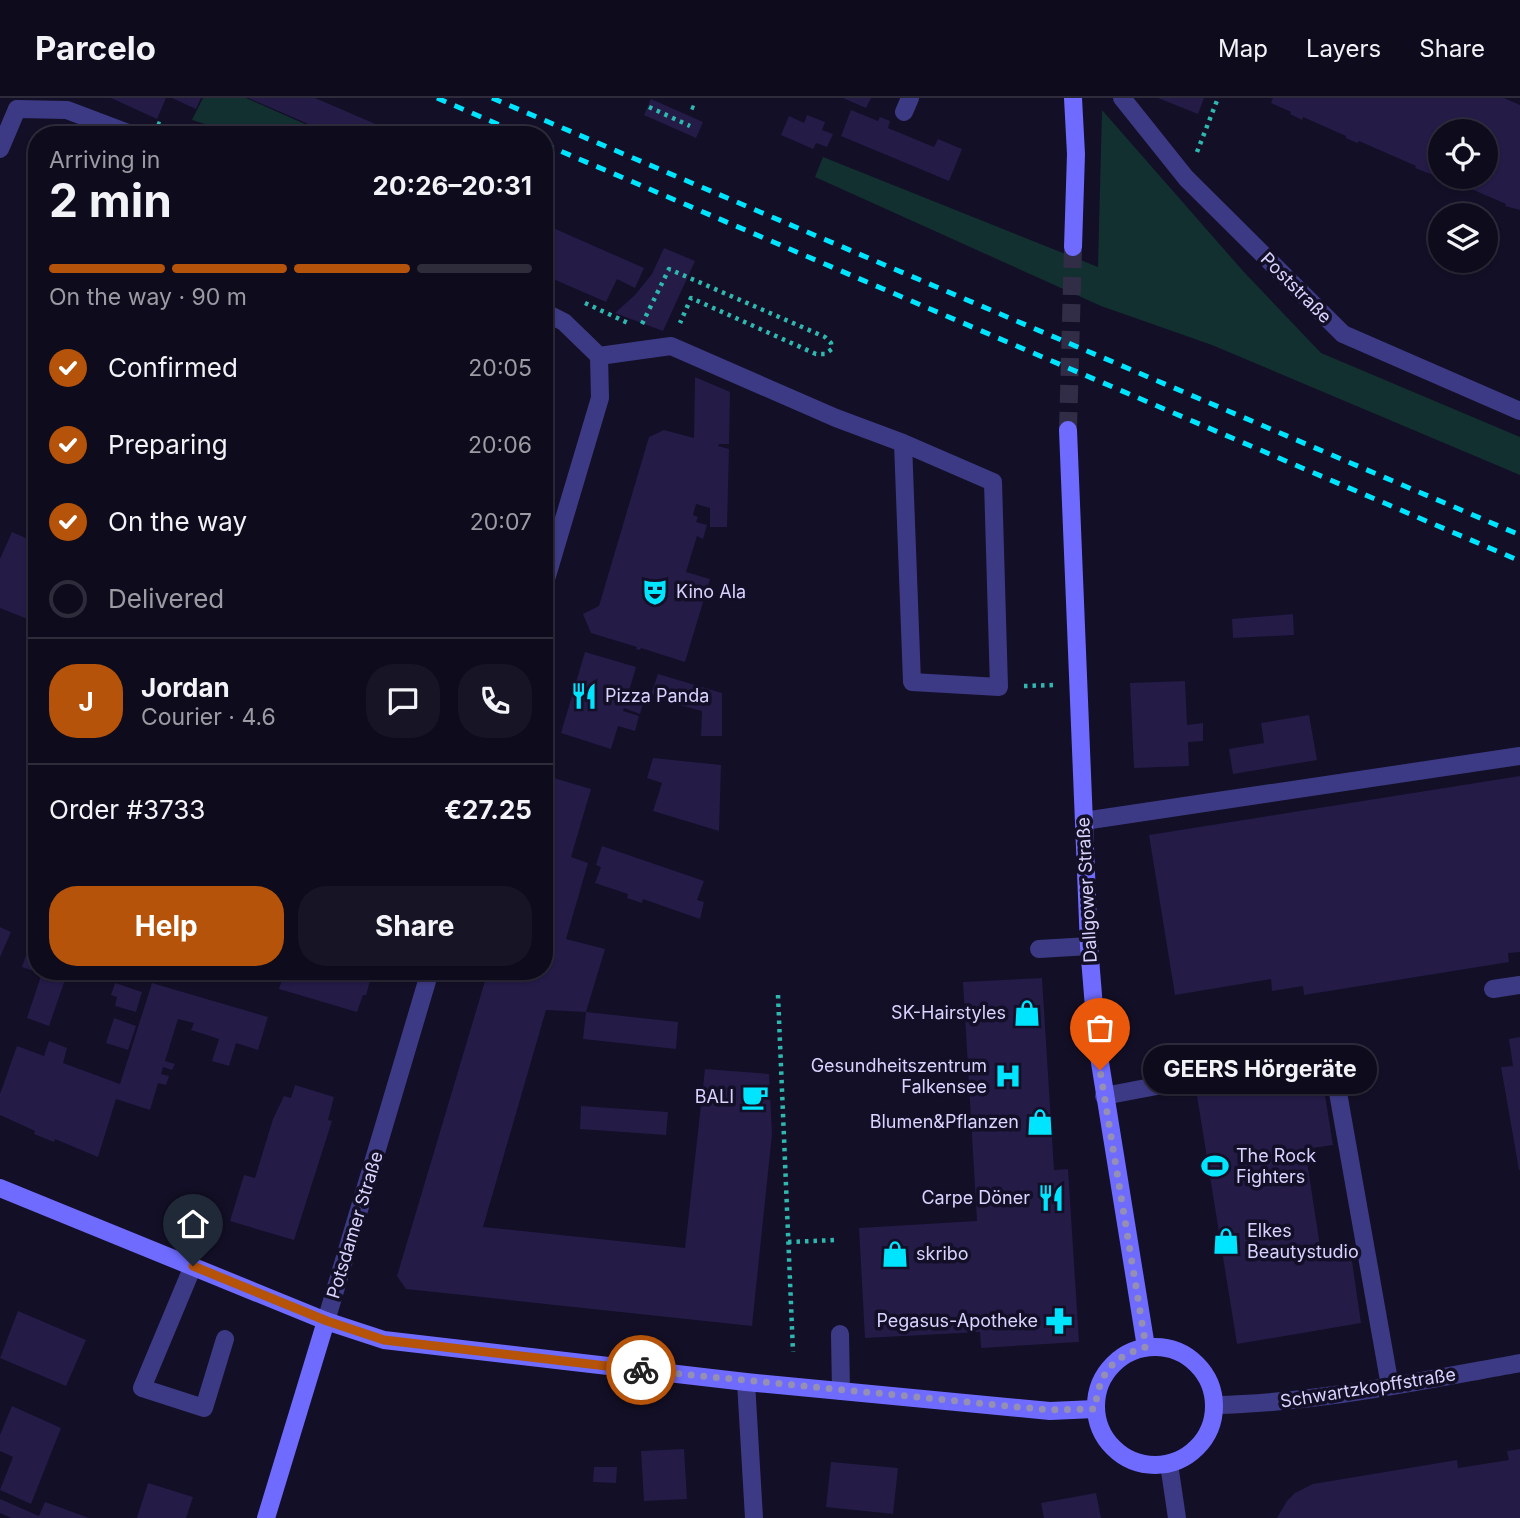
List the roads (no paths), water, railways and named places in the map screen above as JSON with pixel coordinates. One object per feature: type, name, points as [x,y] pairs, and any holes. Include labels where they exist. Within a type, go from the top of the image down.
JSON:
[{"type":"street","points":[[1073,98],[1076,154],[1073,247]]},
{"type":"street","name":"Poststraße","points":[[1122,98],[1186,178],[1343,334],[1520,411]]},
{"type":"street","points":[[0,149],[14,104],[67,110],[109,126]]},
{"type":"street","points":[[553,316],[564,322],[599,356],[600,398],[553,556]]},
{"type":"street","points":[[599,356],[671,346],[836,418],[903,443],[993,482],[999,687],[912,682],[903,443]]},
{"type":"street","name":"Dallgower Straße","points":[[1068,429],[1089,946],[1104,1096],[1146,1347]]},
{"type":"street","points":[[1084,821],[1520,756]]},
{"type":"street","points":[[1039,949],[1089,946]]},
{"type":"street","name":"Potsdamer Straße","points":[[266,1518],[427,980]]},
{"type":"street","points":[[1493,989],[1520,985]]},
{"type":"street","points":[[1104,1096],[1331,1053],[1390,1386]]},
{"type":"street","points":[[0,1188],[327,1321],[384,1340],[746,1382],[1049,1410],[1095,1409]]},
{"type":"street","points":[[193,1266],[142,1388],[204,1408],[225,1339]]},
{"type":"street","points":[[840,1334],[841,1391]]},
{"type":"street","points":[[1146,1347],[1166,1347],[1185,1354],[1201,1367],[1211,1385],[1215,1405],[1213,1421],[1202,1442],[1184,1459],[1169,1464],[1148,1465],[1128,1459],[1111,1447],[1100,1429],[1095,1409],[1103,1375],[1122,1357],[1146,1347]]},
{"type":"street","name":"Schwartzkopffstraße","points":[[1215,1405],[1285,1401],[1520,1363]]},
{"type":"street","points":[[746,1382],[754,1518]]},
{"type":"street","points":[[1169,1464],[1177,1518]]},
{"type":"tunnel","points":[[1068,430],[1073,247]]},
{"type":"railway","points":[[437,98],[502,126]]},
{"type":"railway","points":[[492,98],[1520,535]]},
{"type":"railway","points":[[553,148],[1520,561]]},
{"type":"place","name":"Kino Ala","points":[[655,592]]},
{"type":"place","name":"Pizza Panda","points":[[584,696]]},
{"type":"place","name":"SK-Hairstyles","points":[[1027,1013]]},
{"type":"place","name":"GEERS Hörgeräte","points":[[1100,1070]]},
{"type":"place","name":"Gesundheitszentrum Falkensee","points":[[1008,1076]]},
{"type":"place","name":"BALI","points":[[755,1097]]},
{"type":"place","name":"Blumen&Pflanzen","points":[[1040,1122]]},
{"type":"place","name":"The Rock Fighters","points":[[1215,1166]]},
{"type":"place","name":"Carpe Döner","points":[[1051,1198]]},
{"type":"place","name":"Elkes Beautystudio","points":[[1226,1241]]},
{"type":"place","name":"skribo","points":[[895,1254]]},
{"type":"place","name":"Pegasus-Apotheke","points":[[1059,1321]]}]
